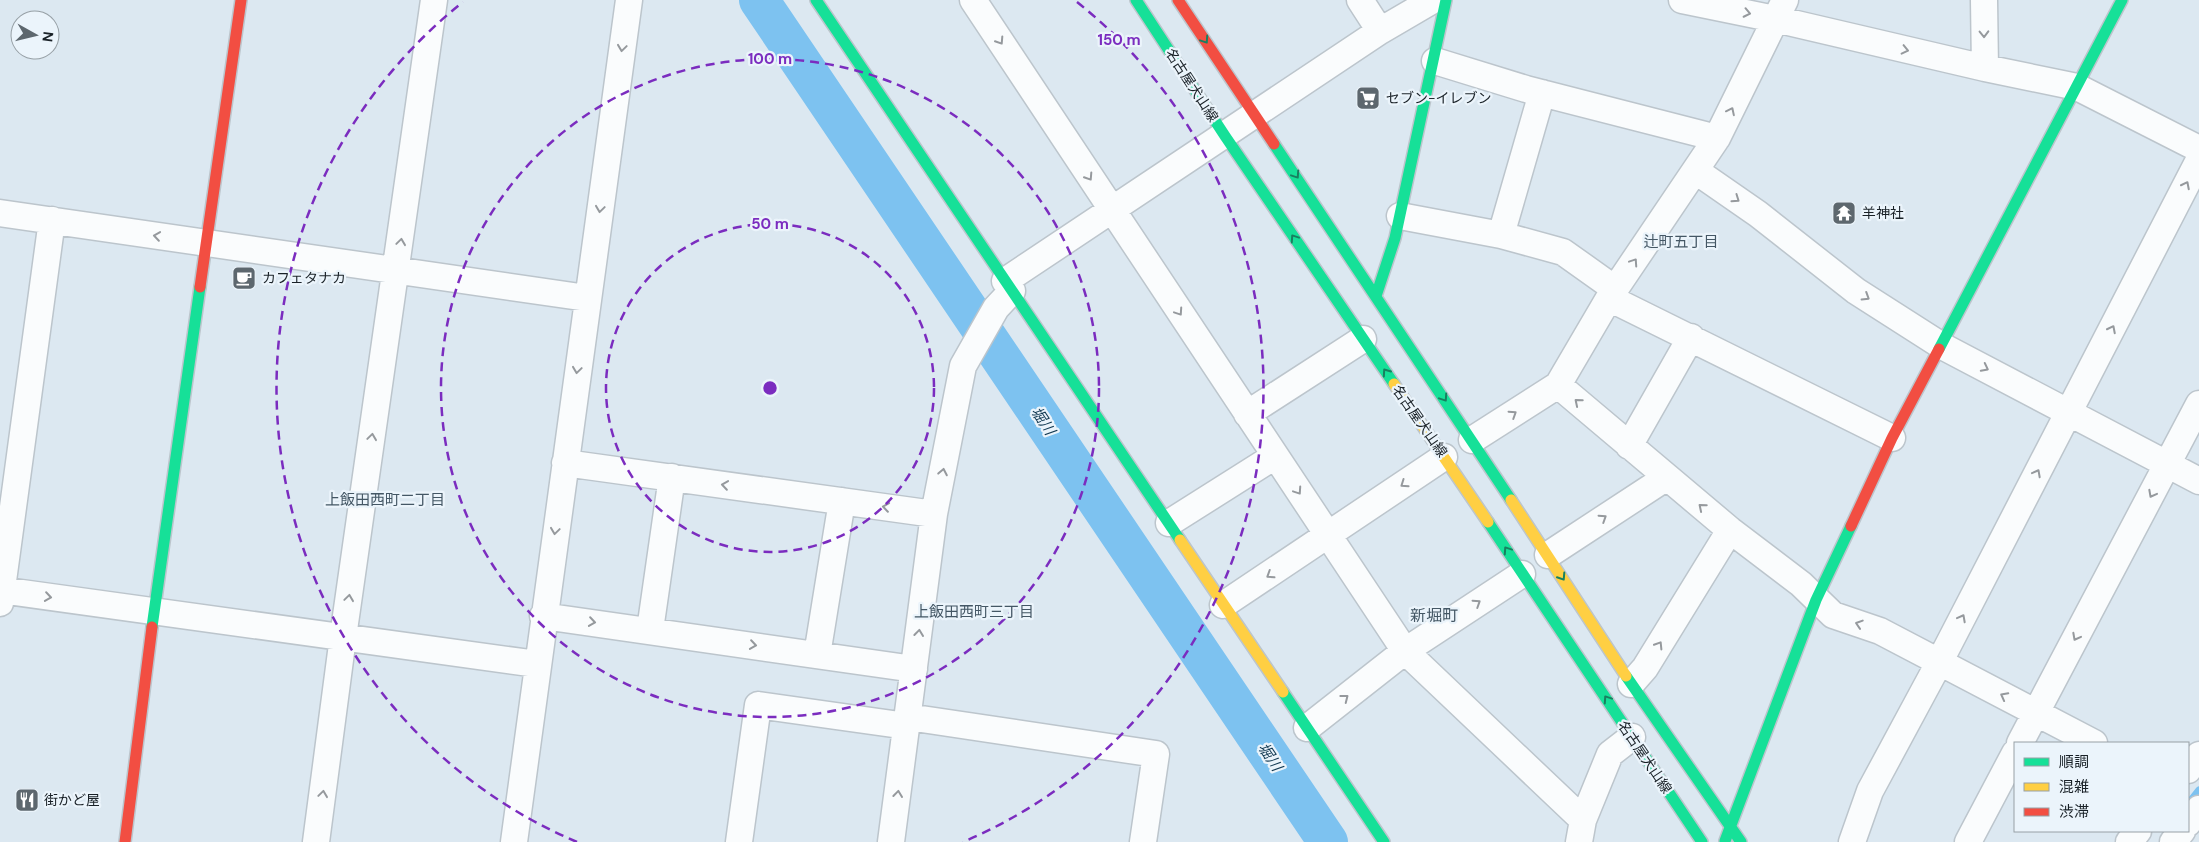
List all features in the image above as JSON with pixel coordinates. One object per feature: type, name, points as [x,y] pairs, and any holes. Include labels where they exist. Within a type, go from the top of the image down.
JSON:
[{"type":"street","points":[[125,842],[154,612],[241,0]]},
{"type":"street","points":[[316,842],[343,637],[434,0]]},
{"type":"street","points":[[514,842],[543,616],[629,0]]},
{"type":"street","points":[[816,0],[1005,293],[1169,523],[1223,606],[1384,842]]},
{"type":"street","points":[[974,0],[1111,210],[1405,651],[1581,831],[1610,754],[1632,737]]},
{"type":"street","name":"名古屋犬山線","points":[[1136,0],[1225,136],[1444,456],[1702,842]]},
{"type":"street","points":[[1178,0],[1256,114],[1472,440],[1631,684],[1741,842]]},
{"type":"street","points":[[1360,0],[1380,31]]},
{"type":"street","points":[[891,842],[934,514],[966,359],[1005,293],[1111,210],[1225,136],[1380,31],[1433,0]]},
{"type":"street","points":[[1376,296],[1385,277],[1400,216],[1435,61],[1446,0]]},
{"type":"street","points":[[1682,0],[1780,10],[1985,68],[2077,87],[2199,149]]},
{"type":"street","points":[[1984,0],[1985,68]]},
{"type":"street","points":[[1724,842],[1816,600],[1892,438],[2122,0]]},
{"type":"street","points":[[1472,440],[1558,385],[1612,294],[1717,138],[1780,10]]},
{"type":"street","points":[[1435,61],[1542,93],[1717,138]]},
{"type":"street","points":[[1501,235],[1542,93]]},
{"type":"street","points":[[1852,842],[1870,791],[2070,412],[2199,160]]},
{"type":"street","points":[[1696,171],[1758,214],[1856,292],[1942,346],[2199,481]]},
{"type":"street","points":[[0,213],[587,298]]},
{"type":"street","points":[[1400,216],[1501,235],[1563,252],[1612,294],[1691,337],[1892,438]]},
{"type":"street","points":[[52,220],[1,594],[154,612],[537,664]]},
{"type":"street","points":[[1629,446],[1691,337]]},
{"type":"street","points":[[1247,414],[1363,339]]},
{"type":"street","points":[[1558,385],[1730,530],[1801,584],[1834,615],[1880,631],[2092,742]]},
{"type":"street","points":[[2021,742],[2199,404]]},
{"type":"street","points":[[1169,523],[1275,456]]},
{"type":"street","points":[[1223,606],[1444,456]]},
{"type":"street","points":[[564,463],[934,514]]},
{"type":"street","points":[[650,630],[672,477]]},
{"type":"street","points":[[1548,555],[1667,477]]},
{"type":"street","points":[[817,655],[842,501]]},
{"type":"street","points":[[1631,684],[1646,668],[1730,530]]},
{"type":"street","points":[[1307,728],[1405,651],[1522,574]]},
{"type":"street","points":[[543,616],[914,669]]},
{"type":"street","points":[[739,842],[758,705],[907,721],[1156,754],[1144,842]]},
{"type":"street","points":[[1968,842],[2014,755]]},
{"type":"street","points":[[2189,769],[2199,755]]},
{"type":"street","points":[[2189,822],[2199,809]]},
{"type":"street","points":[[2129,842],[2137,832]]},
{"type":"street","points":[[2173,842],[2181,832]]},
{"type":"waterway","name":"堀川","points":[[759,0],[1328,842]]},
{"type":"waterway","points":[[2189,803],[2199,790]]},
{"type":"traffic: fast","points":[[816,0],[1180,540]]},
{"type":"traffic: fast","points":[[1136,0],[1225,136],[1394,384]]},
{"type":"traffic: fast","points":[[1376,296],[1395,238],[1446,0]]},
{"type":"traffic: fast","points":[[1939,349],[2122,0]]},
{"type":"traffic: fast","points":[[1274,144],[1511,500]]},
{"type":"traffic: fast","points":[[152,627],[200,287]]},
{"type":"traffic: fast","points":[[1488,522],[1702,842]]},
{"type":"traffic: fast","points":[[1725,841],[1816,600],[1851,526]]},
{"type":"traffic: fast","points":[[1626,676],[1741,842]]},
{"type":"traffic: fast","points":[[1283,692],[1384,842]]},
{"type":"traffic: slow","points":[[1394,384],[1488,522]]},
{"type":"traffic: slow","points":[[1511,500],[1626,676]]},
{"type":"traffic: slow","points":[[1180,540],[1283,692]]},
{"type":"traffic: jam","points":[[200,287],[241,0]]},
{"type":"traffic: jam","points":[[1178,0],[1274,144]]},
{"type":"traffic: jam","points":[[1851,526],[1892,438],[1939,349]]},
{"type":"traffic: jam","points":[[125,842],[152,627]]},
{"type":"place","name":"セブン-イレブン","points":[[1368,98]]},
{"type":"place","name":"羊神社","points":[[1844,213]]},
{"type":"place","name":"カフェタナカ","points":[[244,278]]},
{"type":"place","name":"街かど屋","points":[[27,800]]},
{"type":"district","name":"辻町五丁目","points":[[1681,242]]},
{"type":"district","name":"上飯田西町二丁目","points":[[385,500]]},
{"type":"district","name":"上飯田西町三丁目","points":[[974,612]]},
{"type":"district","name":"新堀町","points":[[1434,615]]}]
